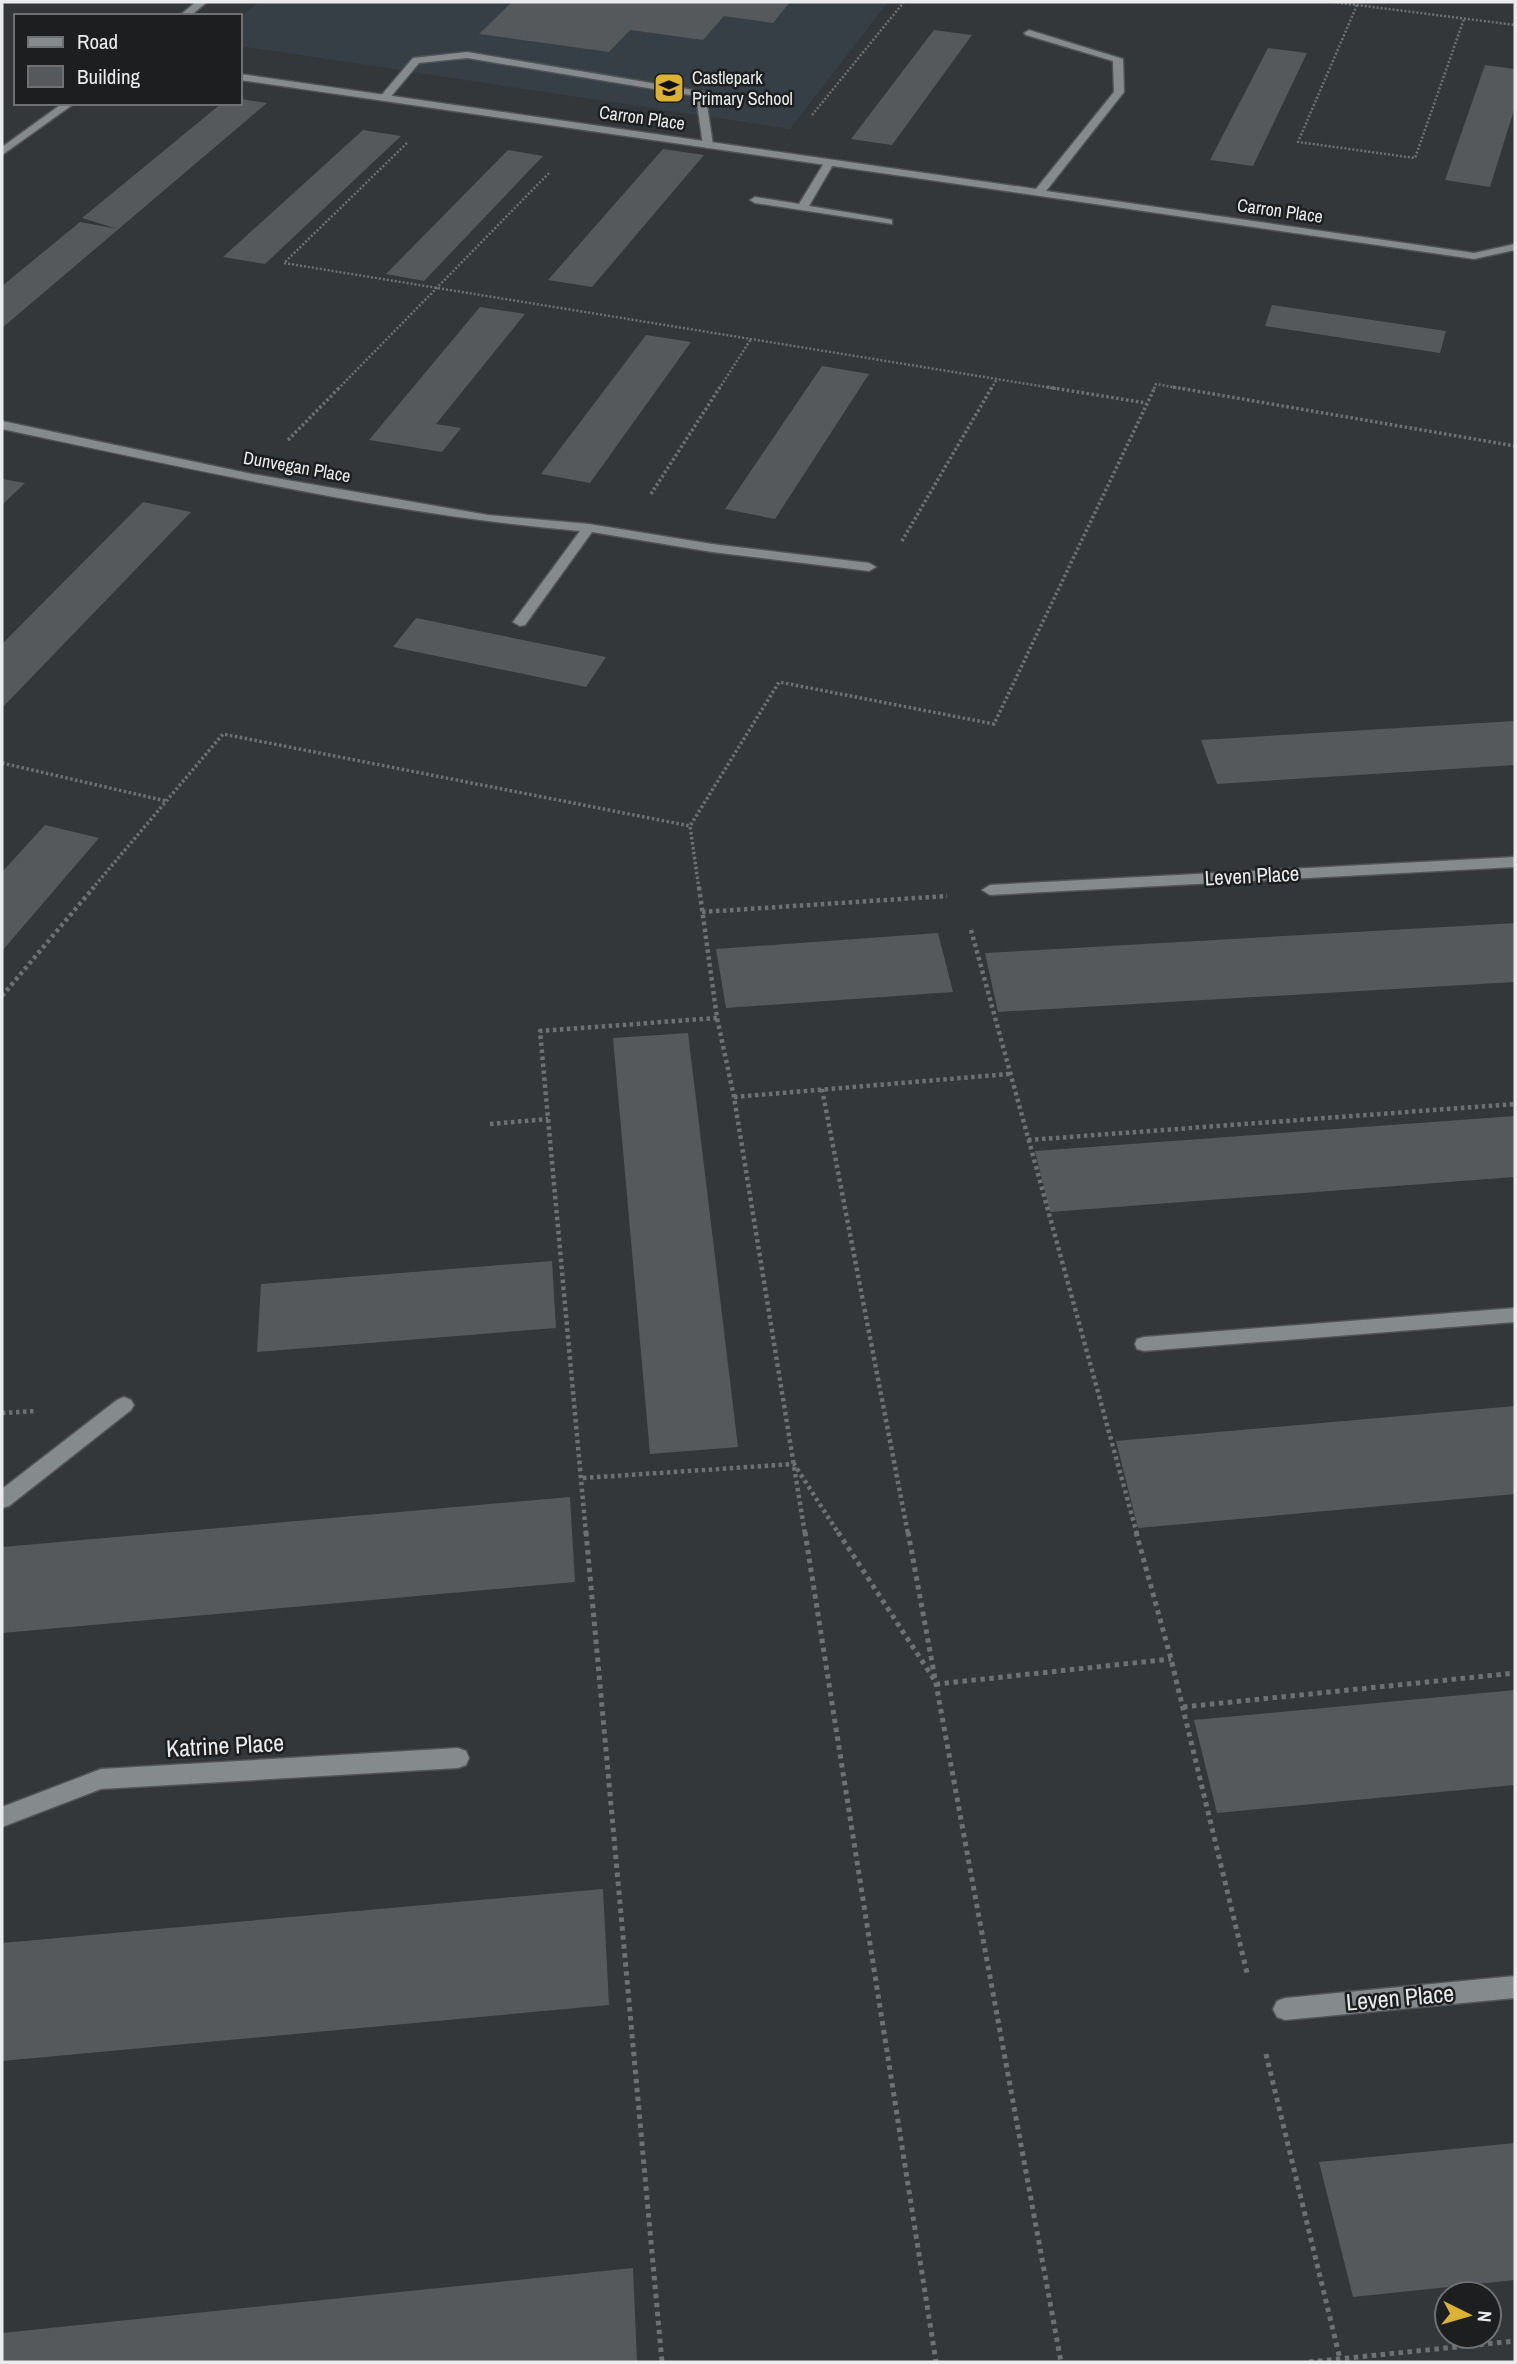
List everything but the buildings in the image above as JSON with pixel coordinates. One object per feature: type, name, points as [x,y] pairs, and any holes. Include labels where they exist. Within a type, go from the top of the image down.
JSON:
[{"type":"street","points":[[186,14],[201,2]]},
{"type":"street","points":[[1028,33],[1118,59],[1119,92],[1039,194]]},
{"type":"street","points":[[384,98],[416,60],[467,55],[701,94],[708,145]]},
{"type":"street","name":"Carron Place","points":[[242,77],[1474,256],[1515,247]]},
{"type":"street","points":[[2,152],[66,105]]},
{"type":"street","points":[[802,208],[829,163]]},
{"type":"street","points":[[755,200],[888,222]]},
{"type":"street","name":"Dunvegan Place","points":[[2,425],[252,478],[488,519],[589,528],[869,567]]},
{"type":"street","points":[[520,622],[589,528]]},
{"type":"street","name":"Leven Place","points":[[989,890],[1515,862]]},
{"type":"street","points":[[1144,1345],[1515,1315]]},
{"type":"street","points":[[2,1500],[124,1405]]},
{"type":"street","name":"Katrine Place","points":[[2,1817],[101,1779],[458,1758]]},
{"type":"street","name":"Leven Place","points":[[1285,2009],[1515,1987]]},
{"type":"path","points":[[780,156],[904,2]]},
{"type":"path","points":[[1333,2],[1515,25]]},
{"type":"path","points":[[1357,5],[1298,142],[1415,158],[1464,19]]},
{"type":"path","points":[[444,107],[284,263],[1146,404]]},
{"type":"path","points":[[252,478],[549,173]]},
{"type":"path","points":[[625,534],[751,339]]},
{"type":"path","points":[[869,567],[886,567],[998,379]]},
{"type":"path","points":[[936,2362],[794,1464],[734,1097],[717,1018],[690,826],[779,682],[994,724],[1156,384],[1515,446]]},
{"type":"path","points":[[2,996],[223,734],[690,826]]},
{"type":"path","points":[[2,763],[166,801]]},
{"type":"path","points":[[702,912],[961,895]]},
{"type":"path","points":[[968,921],[1171,1659],[1250,1986]]},
{"type":"path","points":[[662,2362],[540,1031],[717,1018]]},
{"type":"path","points":[[734,1097],[1009,1074]]},
{"type":"path","points":[[822,1089],[937,1684],[1061,2362]]},
{"type":"path","points":[[1028,1140],[1515,1104]]},
{"type":"path","points":[[491,1124],[548,1119]]},
{"type":"path","points":[[794,1464],[937,1684]]},
{"type":"path","points":[[583,1478],[794,1464]]},
{"type":"path","points":[[937,1684],[1171,1659]]},
{"type":"path","points":[[1183,1707],[1515,1673]]},
{"type":"path","points":[[1266,2053],[1340,2359]]},
{"type":"path","points":[[1309,2362],[1515,2341]]},
{"type":"shaded area","name":"Castlepark Primary School","points":[[259,2],[888,2],[790,129],[242,46],[242,15]]},
{"type":"place","name":"Castlepark Primary School","points":[[669,88]]}]
